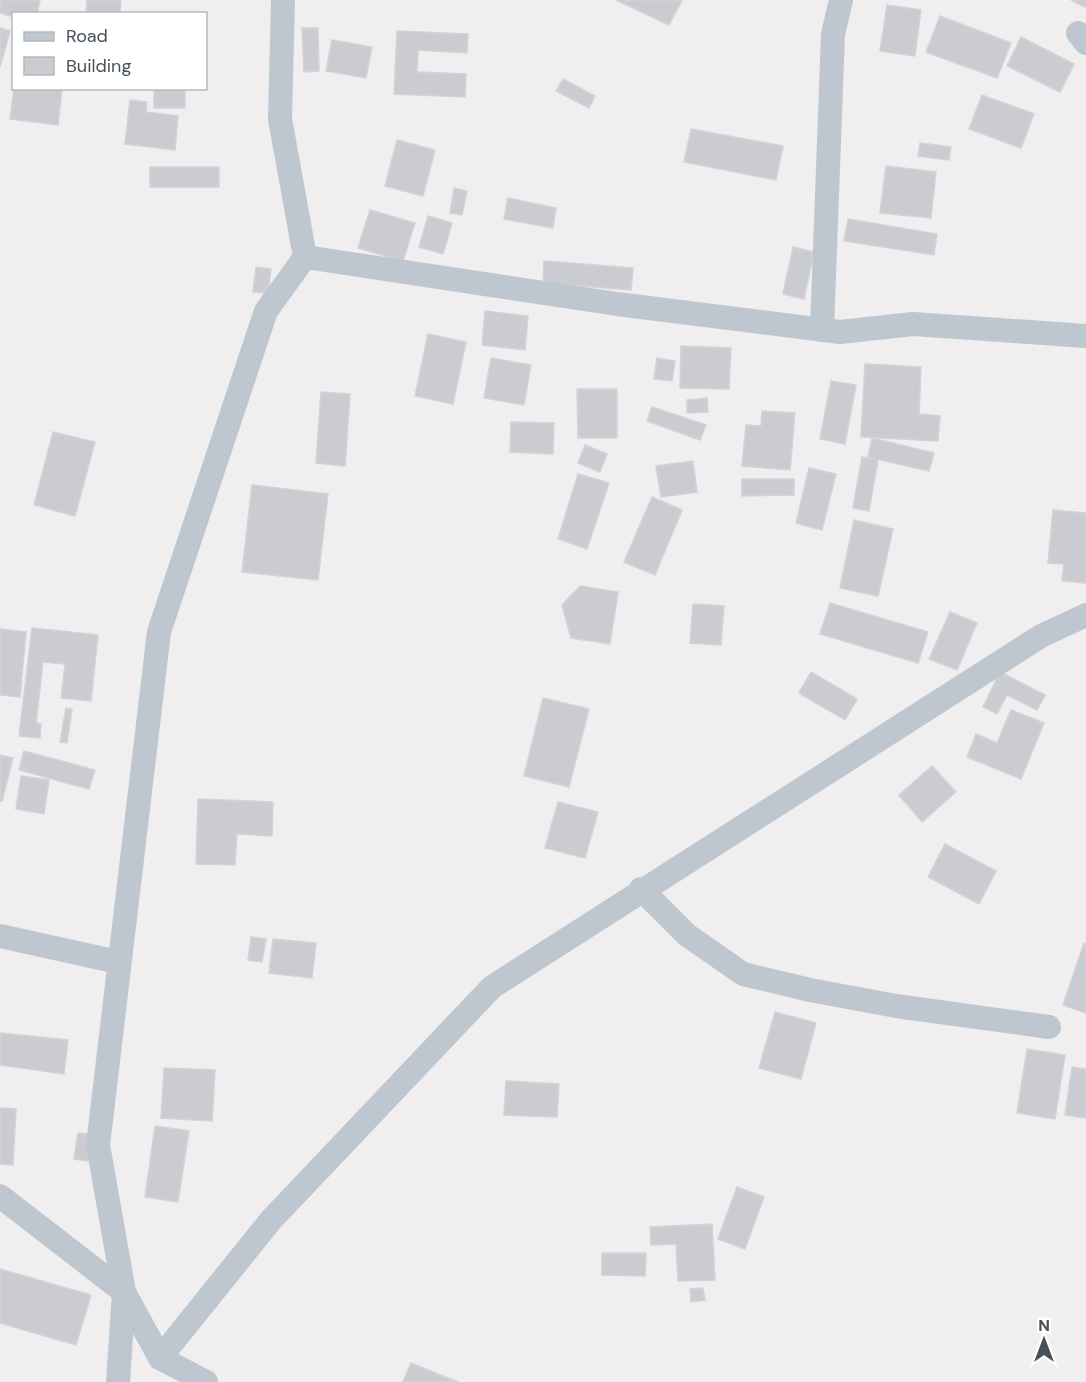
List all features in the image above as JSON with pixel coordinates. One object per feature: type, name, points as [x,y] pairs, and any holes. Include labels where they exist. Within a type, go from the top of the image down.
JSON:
[{"type":"street","points":[[118,1382],[124,1292],[98,1145],[159,632],[266,311],[305,257],[280,119],[283,0]]},
{"type":"street","points":[[822,330],[833,34],[841,0]]},
{"type":"street","points":[[305,257],[617,304],[840,332],[913,324],[1086,336]]},
{"type":"street","points":[[159,1358],[271,1220],[492,987],[1041,636],[1086,615]]},
{"type":"street","points":[[641,890],[687,935],[744,974],[810,990],[896,1006],[1050,1027]]},
{"type":"street","points":[[0,936],[118,962]]},
{"type":"street","points":[[0,1196],[124,1292],[159,1358],[206,1382]]},
{"type":"building","points":[[0,0],[40,0],[37,12],[12,12],[12,16],[0,13]]},
{"type":"building","points":[[87,0],[121,0],[120,12],[86,12]]},
{"type":"building","points":[[616,0],[682,0],[669,25]]},
{"type":"building","points":[[1071,0],[1086,0],[1086,6],[1085,7]]},
{"type":"building","points":[[887,5],[921,10],[915,56],[880,51]]},
{"type":"building","points":[[940,16],[1011,43],[997,78],[926,52]]},
{"type":"building","points":[[0,28],[10,31],[0,67]]},
{"type":"building","points":[[302,28],[318,28],[319,71],[304,72]]},
{"type":"building","points":[[397,31],[468,34],[467,53],[418,50],[417,72],[466,74],[465,97],[394,94]]},
{"type":"building","points":[[1021,37],[1074,64],[1060,92],[1007,66]]},
{"type":"building","points":[[332,40],[372,47],[366,78],[326,71]]},
{"type":"building","points":[[563,79],[595,96],[589,108],[556,91]]},
{"type":"building","points":[[14,90],[62,90],[58,125],[10,119]]},
{"type":"building","points":[[154,90],[185,90],[185,108],[154,108]]},
{"type":"building","points":[[982,95],[1034,114],[1021,148],[969,129]]},
{"type":"building","points":[[130,100],[147,102],[146,112],[178,116],[175,150],[125,144]]},
{"type":"building","points":[[691,129],[783,146],[776,180],[684,162]]},
{"type":"building","points":[[397,140],[435,150],[423,196],[385,186]]},
{"type":"building","points":[[920,143],[951,147],[949,160],[918,156]]},
{"type":"building","points":[[886,166],[936,172],[931,218],[880,213]]},
{"type":"building","points":[[150,167],[219,167],[219,187],[150,187]]},
{"type":"building","points":[[454,188],[467,191],[462,215],[450,213]]},
{"type":"building","points":[[508,198],[556,208],[553,228],[504,219]]},
{"type":"building","points":[[370,210],[415,223],[403,261],[358,248]]},
{"type":"building","points":[[428,216],[452,223],[443,254],[419,247]]},
{"type":"building","points":[[848,219],[937,234],[934,255],[844,241]]},
{"type":"building","points":[[793,247],[814,252],[804,299],[783,294]]},
{"type":"building","points":[[544,261],[633,268],[631,290],[543,283]]},
{"type":"building","points":[[256,267],[271,269],[268,293],[253,292]]},
{"type":"building","points":[[485,311],[528,316],[525,350],[482,345]]},
{"type":"building","points":[[428,334],[466,342],[453,404],[415,396]]},
{"type":"building","points":[[681,346],[731,348],[729,389],[680,388]]},
{"type":"building","points":[[491,358],[531,365],[524,405],[484,398]]},
{"type":"building","points":[[657,358],[675,361],[672,381],[654,379]]},
{"type":"building","points":[[865,364],[921,367],[919,414],[940,416],[938,441],[861,437]]},
{"type":"building","points":[[831,381],[856,385],[845,444],[820,439]]},
{"type":"building","points":[[577,389],[617,389],[617,438],[578,438]]},
{"type":"building","points":[[321,392],[350,394],[345,466],[316,463]]},
{"type":"building","points":[[707,398],[708,412],[687,413],[687,400]]},
{"type":"building","points":[[652,407],[706,425],[700,440],[647,421]]},
{"type":"building","points":[[762,411],[795,413],[790,470],[742,466],[746,425],[761,426]]},
{"type":"building","points":[[511,422],[554,423],[553,454],[510,452]]},
{"type":"building","points":[[53,432],[95,442],[75,516],[34,505]]},
{"type":"building","points":[[872,438],[934,453],[929,471],[868,457]]},
{"type":"building","points":[[585,445],[607,454],[600,472],[578,463]]},
{"type":"building","points":[[862,457],[878,460],[869,511],[853,508]]},
{"type":"building","points":[[693,461],[697,492],[661,497],[656,466]]},
{"type":"building","points":[[809,468],[836,474],[822,530],[796,523]]},
{"type":"building","points":[[578,474],[609,483],[587,549],[558,539]]},
{"type":"building","points":[[742,479],[794,479],[794,495],[742,496]]},
{"type":"building","points":[[252,485],[328,494],[318,580],[242,572]]},
{"type":"building","points":[[652,497],[682,510],[655,575],[624,562]]},
{"type":"building","points":[[1053,510],[1086,513],[1086,583],[1062,581],[1064,564],[1048,563]]},
{"type":"building","points":[[854,520],[893,529],[878,596],[840,588]]},
{"type":"building","points":[[580,586],[618,592],[610,644],[571,638],[562,605]]},
{"type":"building","points":[[830,603],[928,632],[918,663],[820,634]]},
{"type":"building","points":[[693,604],[724,606],[721,645],[690,643]]},
{"type":"building","points":[[950,612],[977,623],[957,670],[929,659]]},
{"type":"building","points":[[32,628],[98,635],[91,701],[61,698],[65,664],[43,662],[36,723],[41,724],[40,738],[19,736]]},
{"type":"building","points":[[0,629],[26,632],[20,697],[0,695]]},
{"type":"building","points":[[811,672],[857,699],[845,720],[799,693]]},
{"type":"building","points":[[1000,672],[1045,695],[1037,710],[1007,695],[997,714],[983,707]]},
{"type":"building","points":[[543,698],[589,709],[569,787],[524,776]]},
{"type":"building","points":[[66,708],[72,709],[67,743],[60,742]]},
{"type":"building","points":[[1011,710],[1044,723],[1021,779],[967,757],[976,734],[997,743]]},
{"type":"building","points":[[24,751],[95,770],[89,789],[19,770]]},
{"type":"building","points":[[0,755],[13,758],[2,801],[0,801]]},
{"type":"building","points":[[932,766],[956,792],[922,822],[899,795]]},
{"type":"building","points":[[21,776],[49,780],[44,814],[16,809]]},
{"type":"building","points":[[198,799],[273,802],[272,836],[237,834],[235,865],[196,864]]},
{"type":"building","points":[[558,802],[598,812],[585,858],[545,848]]},
{"type":"building","points":[[945,844],[996,871],[979,904],[928,877]]},
{"type":"building","points":[[251,937],[266,939],[262,962],[248,960]]},
{"type":"building","points":[[273,939],[316,943],[312,978],[269,973]]},
{"type":"building","points":[[1084,943],[1086,944],[1086,1013],[1063,1005]]},
{"type":"building","points":[[775,1012],[816,1023],[801,1079],[759,1068]]},
{"type":"building","points":[[0,1033],[68,1040],[64,1074],[0,1065]]},
{"type":"building","points":[[1027,1049],[1065,1055],[1055,1119],[1017,1113]]},
{"type":"building","points":[[1072,1067],[1086,1069],[1086,1118],[1065,1115]]},
{"type":"building","points":[[164,1068],[215,1070],[212,1121],[161,1118]]},
{"type":"building","points":[[506,1081],[559,1084],[557,1117],[504,1115]]},
{"type":"building","points":[[0,1108],[16,1109],[13,1165],[0,1164]]},
{"type":"building","points":[[155,1126],[189,1131],[178,1202],[145,1197]]},
{"type":"building","points":[[78,1133],[98,1135],[95,1162],[74,1159]]},
{"type":"building","points":[[737,1187],[764,1197],[745,1249],[718,1239]]},
{"type":"building","points":[[712,1224],[715,1280],[678,1281],[676,1244],[651,1245],[650,1227]]},
{"type":"building","points":[[602,1253],[646,1253],[645,1276],[602,1275]]},
{"type":"building","points":[[0,1269],[91,1295],[76,1345],[0,1323]]},
{"type":"building","points":[[703,1288],[705,1300],[691,1302],[690,1289]]},
{"type":"building","points":[[411,1363],[458,1382],[403,1382]]}]
